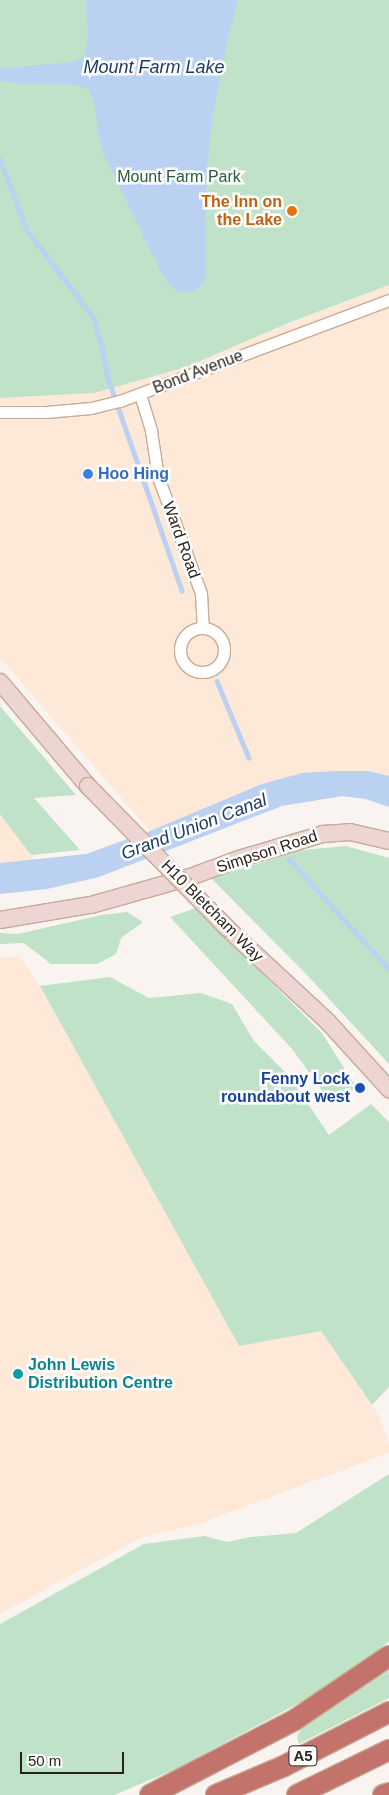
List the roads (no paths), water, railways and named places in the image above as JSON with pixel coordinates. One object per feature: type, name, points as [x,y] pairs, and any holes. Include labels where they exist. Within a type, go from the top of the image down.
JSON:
[{"type":"highway","points":[[150,1795],[293,1722],[389,1656]]},
{"type":"highway","name":"A5","points":[[216,1795],[284,1766],[389,1712]]},
{"type":"highway","name":"A5","points":[[297,1795],[389,1750]]},
{"type":"highway","points":[[383,1795],[389,1793]]},
{"type":"street","name":"Bond Avenue","points":[[0,412],[46,412],[91,408],[116,402],[389,300]]},
{"type":"street","name":"Ward Road","points":[[140,394],[151,431],[158,477],[201,592],[203,627]]},
{"type":"street","name":"H10 Bletcham Way","points":[[0,682],[88,786],[227,928],[328,1022],[389,1089]]},
{"type":"street","name":"Simpson Road","points":[[0,920],[91,905],[190,878],[239,859],[323,834],[350,832],[389,841]]},
{"type":"water","name":"Mount Farm Lake","points":[[86,0],[238,0],[227,42],[212,119],[206,182],[206,275],[203,283],[197,289],[179,292],[172,288],[160,270],[103,153],[94,102],[88,89],[75,85],[27,84],[0,81],[0,69],[71,62],[84,57],[88,39]]},
{"type":"water","name":"Grand Union Canal","points":[[368,771],[389,776],[389,807],[365,799],[343,796],[282,806],[99,877],[47,889],[0,894],[0,863],[86,854],[150,831],[262,784],[302,773]]},
{"type":"waterway","points":[[0,159],[27,230],[94,318],[108,378],[182,591]]},
{"type":"waterway","points":[[217,681],[249,758]]},
{"type":"waterway","points":[[289,859],[389,969]]},
{"type":"place","name":"The Inn on the Lake","points":[[292,211]]},
{"type":"place","name":"Hoo Hing","points":[[88,474]]},
{"type":"place","name":"Fenny Lock roundabout west","points":[[360,1088]]},
{"type":"place","name":"John Lewis Distribution Centre","points":[[18,1374]]},
{"type":"park label","name":"Mount Farm Park","points":[[179,177]]}]
